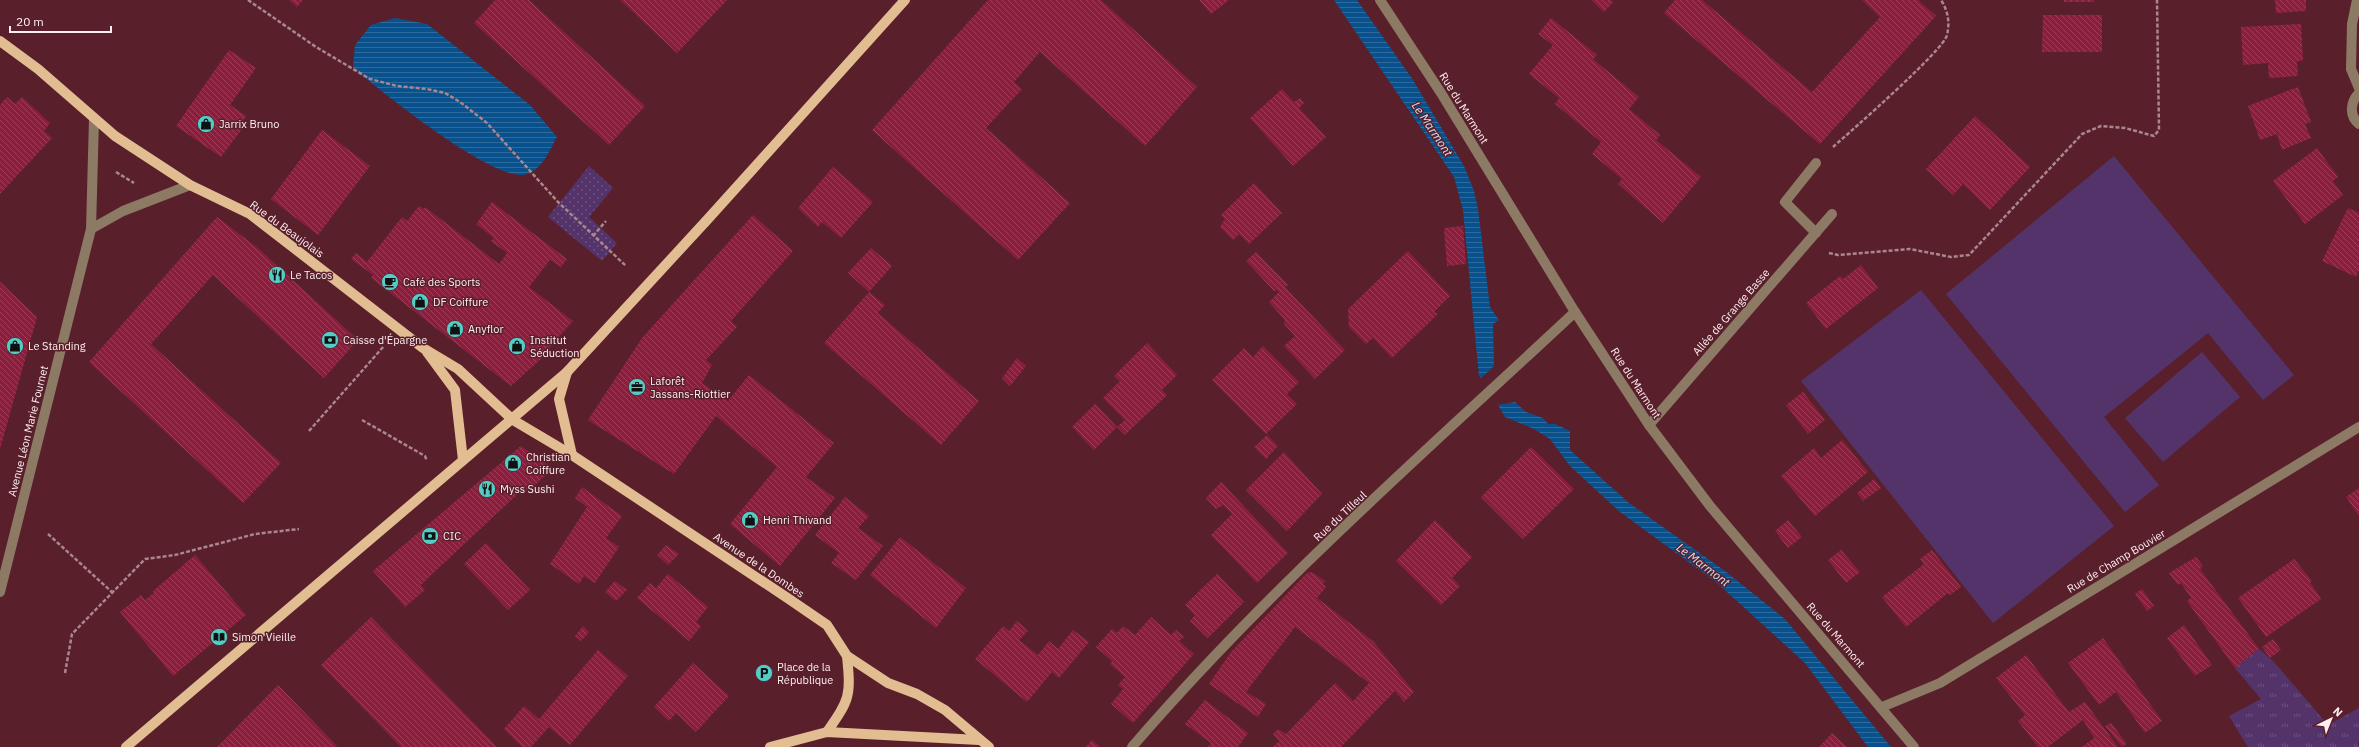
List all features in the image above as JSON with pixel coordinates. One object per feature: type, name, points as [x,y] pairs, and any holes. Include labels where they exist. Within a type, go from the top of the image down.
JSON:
[{"type":"main road","points":[[126,747],[463,460],[513,420],[567,372],[905,0]]},
{"type":"main road","name":"Rue du Beaujolais","points":[[0,41],[38,70],[115,136],[190,185],[250,214],[423,348],[458,369],[513,420]]},
{"type":"main road","points":[[423,348],[455,390],[463,460]]},
{"type":"main road","points":[[567,372],[559,399],[572,455]]},
{"type":"main road","name":"Avenue de la Dombes","points":[[513,420],[572,455],[827,625],[847,656],[888,683],[917,694],[945,710],[989,747]]},
{"type":"main road","points":[[827,732],[843,709],[850,689],[847,656]]},
{"type":"main road","points":[[770,747],[827,732],[979,740]]},
{"type":"street","name":"Rue du Marmont","points":[[1380,0],[1441,93],[1575,312],[1649,425],[1710,506],[1882,707],[1914,747]]},
{"type":"street","points":[[2357,0],[2352,24],[2351,69],[2359,88]]},
{"type":"street","points":[[2359,93],[2352,103],[2351,110],[2353,117],[2359,124]]},
{"type":"street","name":"Avenue Léon Marie Fournet","points":[[0,592],[91,229],[94,119]]},
{"type":"street","points":[[1816,163],[1785,202],[1816,232]]},
{"type":"street","points":[[91,229],[123,211],[190,185]]},
{"type":"street","name":"Allée de Grange Basse","points":[[1649,425],[1832,214]]},
{"type":"street","name":"Rue du Tilleul","points":[[1132,747],[1174,698],[1275,593],[1575,312]]},
{"type":"street","name":"Rue de Champ Bouvier","points":[[1882,707],[1940,683],[2359,427]]},
{"type":"path","points":[[248,0],[316,47],[370,79],[397,86],[428,89],[445,93],[460,102],[504,141],[558,202],[626,266]]},
{"type":"path","points":[[1816,163],[1914,74],[1947,36],[1948,12],[1941,0]]},
{"type":"path","points":[[1807,244],[1819,250],[1838,255],[1910,249],[1951,256],[1969,255],[2082,134],[2101,126],[2125,128],[2154,136],[2159,130],[2157,0]]},
{"type":"path","points":[[115,171],[139,188]]},
{"type":"path","points":[[593,236],[606,221]]},
{"type":"path","points":[[309,431],[387,343]]},
{"type":"path","points":[[362,420],[425,456],[429,463]]},
{"type":"path","points":[[65,673],[72,634],[145,559],[175,555],[255,534],[299,529]]},
{"type":"path","points":[[48,534],[113,593]]},
{"type":"green space","points":[[2114,156],[2294,375],[2263,400],[2208,333],[2104,417],[2159,485],[2125,512],[1946,294]]},
{"type":"green space","points":[[589,166],[613,188],[589,217],[617,243],[602,261],[548,217]]},
{"type":"green space","points":[[1921,290],[2114,526],[1993,623],[1801,381]]},
{"type":"green space","points":[[2202,352],[2240,397],[2163,462],[2125,418]]},
{"type":"green space","points":[[2259,649],[2274,662],[2328,725],[2359,708],[2359,742],[2357,743],[2359,747],[2248,747],[2229,716],[2261,699],[2235,668]]},
{"type":"water","name":"Le Marmont","points":[[1334,0],[1357,0],[1413,80],[1464,166],[1474,191],[1478,209],[1490,307],[1499,320],[1493,324],[1494,366],[1481,378],[1479,376],[1463,210],[1454,177]]},
{"type":"water","points":[[395,18],[427,24],[530,105],[557,137],[542,163],[537,168],[527,174],[512,174],[465,151],[412,114],[353,68],[355,45],[371,25]]},
{"type":"water","name":"Le Marmont","points":[[1515,402],[1526,412],[1543,418],[1548,424],[1555,424],[1570,431],[1570,450],[1629,503],[1725,571],[1785,619],[1891,747],[1868,747],[1805,663],[1716,582],[1620,512],[1570,466],[1550,439],[1534,429],[1505,417],[1498,405]]},
{"type":"building","points":[[289,0],[303,0],[297,7]]},
{"type":"building","points":[[495,0],[529,0],[645,106],[609,145],[474,23]]},
{"type":"building","points":[[620,0],[727,0],[677,53]]},
{"type":"building","points":[[988,0],[1101,0],[1197,87],[1145,146],[1040,52],[1014,82],[1022,89],[986,128],[1070,203],[1018,260],[872,130]]},
{"type":"building","points":[[1199,0],[1229,0],[1211,14]]},
{"type":"building","points":[[1591,0],[1611,0],[1613,2],[1604,12]]},
{"type":"building","points":[[1675,0],[1702,0],[1812,92],[1880,17],[1862,0],[1918,0],[1936,16],[1820,144],[1664,13]]},
{"type":"building","points":[[2064,0],[2094,0],[2094,2],[2064,2]]},
{"type":"building","points":[[2275,0],[2306,0],[2306,11],[2276,13]]},
{"type":"building","points":[[2043,15],[2102,15],[2102,52],[2042,52]]},
{"type":"building","points":[[1551,18],[1597,55],[1593,59],[1639,97],[1629,109],[1660,135],[1656,140],[1701,177],[1663,223],[1618,184],[1622,179],[1592,154],[1601,142],[1555,104],[1559,98],[1529,74],[1553,45],[1538,34]]},
{"type":"building","points":[[2301,24],[2303,61],[2297,61],[2298,76],[2269,78],[2268,63],[2243,65],[2241,27]]},
{"type":"building","points":[[229,50],[256,68],[230,105],[246,116],[242,123],[245,125],[221,157],[176,126]]},
{"type":"building","points":[[2298,87],[2311,122],[2305,124],[2311,138],[2282,150],[2277,134],[2260,140],[2248,106]]},
{"type":"building","points":[[1282,89],[1294,102],[1300,98],[1304,103],[1299,108],[1326,137],[1293,166],[1250,118]]},
{"type":"building","points":[[7,97],[15,104],[22,97],[50,123],[44,131],[52,138],[0,194],[0,105]]},
{"type":"building","points":[[1975,116],[2030,167],[1990,210],[1963,184],[1953,195],[1926,169]]},
{"type":"building","points":[[322,130],[370,166],[318,235],[271,199]]},
{"type":"building","points":[[2317,148],[2338,177],[2333,181],[2343,195],[2305,224],[2273,181]]},
{"type":"building","points":[[833,167],[873,202],[841,238],[822,222],[818,227],[798,208]]},
{"type":"building","points":[[1254,183],[1282,213],[1249,244],[1239,234],[1233,240],[1220,227],[1225,219],[1221,215]]},
{"type":"building","points":[[492,202],[567,259],[561,267],[550,260],[529,287],[573,321],[549,348],[551,350],[511,386],[371,278],[373,275],[351,259],[356,253],[367,262],[402,217],[407,221],[419,206],[424,209],[425,207],[499,264],[507,253],[491,241],[494,238],[476,224]]},
{"type":"building","points":[[2348,208],[2359,213],[2359,270],[2356,277],[2322,261]]},
{"type":"building","points":[[753,215],[793,251],[731,321],[737,327],[706,360],[712,365],[702,383],[728,401],[749,375],[834,443],[806,477],[835,498],[780,566],[730,524],[777,467],[716,416],[674,474],[588,420],[642,338]]},
{"type":"building","points":[[217,217],[259,249],[358,340],[324,378],[213,275],[151,344],[281,463],[243,503],[89,362]]},
{"type":"building","points":[[1463,226],[1466,264],[1447,266],[1444,228]]},
{"type":"building","points":[[871,248],[892,266],[869,292],[848,273]]},
{"type":"building","points":[[1408,251],[1450,296],[1434,312],[1438,314],[1392,358],[1373,338],[1366,344],[1349,327],[1348,309]]},
{"type":"building","points":[[1256,252],[1288,285],[1285,287],[1345,350],[1315,379],[1284,346],[1295,336],[1284,324],[1285,320],[1269,302],[1279,292],[1277,290],[1274,291],[1246,261]]},
{"type":"building","points":[[1861,265],[1878,288],[1826,329],[1806,303],[1840,276],[1843,279]]},
{"type":"building","points":[[0,282],[37,317],[0,449]]},
{"type":"building","points":[[869,292],[885,305],[878,313],[979,401],[941,445],[824,343]]},
{"type":"building","points":[[1147,343],[1177,375],[1162,390],[1167,395],[1125,435],[1117,427],[1125,420],[1103,398],[1120,381],[1114,376]]},
{"type":"building","points":[[1263,346],[1299,382],[1287,394],[1297,404],[1266,434],[1212,380],[1244,348],[1253,357]]},
{"type":"building","points":[[1017,358],[1026,366],[1010,386],[1002,378]]},
{"type":"building","points":[[1803,392],[1825,420],[1808,434],[1786,405]]},
{"type":"building","points":[[1095,404],[1117,427],[1094,450],[1072,427]]},
{"type":"building","points":[[1267,435],[1278,446],[1266,459],[1254,447]]},
{"type":"building","points":[[1842,440],[1868,472],[1815,516],[1781,476],[1814,448],[1821,458]]},
{"type":"building","points":[[521,446],[553,468],[528,492],[524,488],[427,579],[421,585],[425,590],[405,607],[373,571]]},
{"type":"building","points":[[1531,447],[1574,489],[1523,539],[1481,497]]},
{"type":"building","points":[[1284,452],[1322,494],[1287,531],[1246,490]]},
{"type":"building","points":[[1874,479],[1881,488],[1863,501],[1857,493]]},
{"type":"building","points":[[1221,482],[1288,553],[1257,583],[1211,535],[1232,514],[1223,505],[1216,509],[1206,498]]},
{"type":"building","points":[[582,487],[622,516],[606,538],[619,547],[595,583],[584,576],[579,584],[550,564],[587,507],[575,498]]},
{"type":"building","points":[[2359,488],[2359,516],[2346,497]]},
{"type":"building","points":[[845,497],[869,516],[858,528],[883,546],[856,580],[831,563],[839,553],[815,535]]},
{"type":"building","points":[[1435,520],[1472,557],[1452,578],[1460,586],[1441,605],[1396,561]]},
{"type":"building","points":[[1788,520],[1802,537],[1788,548],[1775,531]]},
{"type":"building","points":[[900,537],[966,588],[936,628],[870,575]]},
{"type":"building","points":[[486,543],[530,590],[508,610],[464,564]]},
{"type":"building","points":[[666,545],[679,554],[668,565],[657,555]]},
{"type":"building","points":[[1841,550],[1860,572],[1846,583],[1828,560]]},
{"type":"building","points":[[1932,550],[1961,587],[1950,595],[1948,593],[1906,627],[1882,597],[1924,564],[1920,559]]},
{"type":"building","points":[[195,555],[246,615],[173,676],[120,612],[141,595],[145,600],[154,593],[153,591]]},
{"type":"building","points":[[2196,557],[2203,566],[2200,569],[2259,649],[2235,668],[2187,601],[2191,598],[2181,583],[2178,585],[2169,573]]},
{"type":"building","points":[[2294,559],[2312,581],[2310,582],[2321,599],[2266,637],[2238,598]]},
{"type":"building","points":[[1308,572],[1313,573],[1325,581],[1323,584],[1326,587],[1317,598],[1373,641],[1414,692],[1404,702],[1395,691],[1341,747],[1273,747],[1279,741],[1273,734],[1278,729],[1286,734],[1335,683],[1353,701],[1369,683],[1295,627],[1246,692],[1266,704],[1258,717],[1209,684],[1231,652]]},
{"type":"building","points":[[668,574],[708,607],[696,622],[701,626],[689,641],[637,598],[650,583],[656,588]]},
{"type":"building","points":[[1217,574],[1244,602],[1208,638],[1190,621],[1195,615],[1185,605]]},
{"type":"building","points":[[615,581],[627,590],[616,601],[605,592]]},
{"type":"building","points":[[2142,589],[2154,606],[2147,611],[2135,594]]},
{"type":"building","points":[[371,617],[497,747],[401,747],[321,665]]},
{"type":"building","points":[[1151,617],[1171,635],[1176,630],[1184,637],[1179,641],[1194,654],[1133,723],[1111,704],[1123,689],[1118,685],[1125,677],[1110,664],[1112,661],[1096,647],[1112,629],[1117,633],[1123,626],[1135,635]]},
{"type":"building","points":[[1017,621],[1028,631],[1019,640],[1038,655],[1049,641],[1058,649],[1073,630],[1089,642],[1059,678],[1052,672],[1027,702],[975,659],[1003,626],[1009,631]]},
{"type":"building","points":[[2184,625],[2212,665],[2195,676],[2167,638]]},
{"type":"building","points":[[583,626],[589,632],[581,641],[575,636]]},
{"type":"building","points":[[2103,638],[2162,721],[2145,733],[2116,692],[2099,705],[2068,663]]},
{"type":"building","points":[[2273,639],[2281,650],[2270,658],[2262,647]]},
{"type":"building","points":[[598,650],[628,676],[570,745],[549,727],[531,747],[522,747],[504,729],[524,706],[539,719]]},
{"type":"building","points":[[2026,655],[2069,712],[2085,702],[2118,747],[2082,747],[2094,738],[2083,720],[2048,747],[2038,747],[2018,721],[2025,715],[1996,678]]},
{"type":"building","points":[[693,663],[729,696],[696,732],[676,713],[669,721],[654,707]]},
{"type":"building","points":[[278,685],[337,746],[217,747]]},
{"type":"building","points":[[1205,700],[1248,733],[1238,747],[1208,747],[1211,743],[1185,724]]},
{"type":"building","points":[[2111,723],[2127,744],[2122,747],[2105,726]]},
{"type":"building","points":[[1832,733],[1847,747],[1819,747]]},
{"type":"building","points":[[1092,740],[1100,747],[1086,747]]},
{"type":"place","name":"Jarrix Bruno","points":[[206,124]]},
{"type":"place","name":"Le Tacos","points":[[277,275]]},
{"type":"place","name":"Café des Sports","points":[[390,282]]},
{"type":"place","name":"DF Coiffure","points":[[420,302]]},
{"type":"place","name":"Anyflor","points":[[455,329]]},
{"type":"place","name":"Caisse d'Épargne","points":[[330,340]]},
{"type":"place","name":"Le Standing","points":[[15,346]]},
{"type":"place","name":"Institut Séduction","points":[[517,346]]},
{"type":"place","name":"Laforêt Jassans-Riottier","points":[[637,387]]},
{"type":"place","name":"Christian Coiffure","points":[[513,463]]},
{"type":"place","name":"Myss Sushi","points":[[487,489]]},
{"type":"place","name":"Henri Thivand","points":[[750,520]]},
{"type":"place","name":"CIC","points":[[430,536]]},
{"type":"place","name":"Simon Vieille","points":[[219,637]]},
{"type":"place","name":"Place de la République","points":[[764,673]]}]
